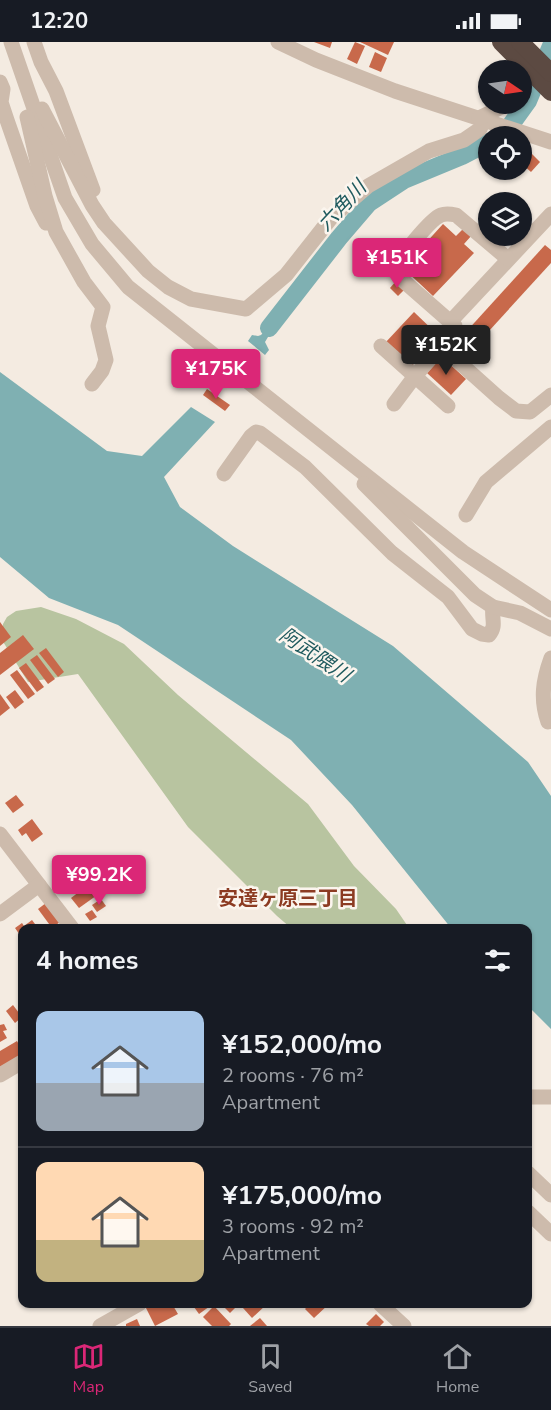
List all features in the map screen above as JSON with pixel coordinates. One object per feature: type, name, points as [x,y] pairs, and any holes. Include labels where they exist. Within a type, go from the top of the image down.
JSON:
[{"type":"highway","points":[[501,42],[551,92]]},
{"type":"highway","points":[[520,42],[551,73]]},
{"type":"street","points":[[11,42],[65,198],[84,233],[128,287],[463,552],[551,610]]},
{"type":"street","points":[[34,42],[44,69],[56,91],[84,171],[106,218],[107,226]]},
{"type":"street","points":[[278,42],[308,57],[395,91],[551,142]]},
{"type":"street","points":[[524,60],[530,42]]},
{"type":"street","points":[[0,82],[3,89],[1,102],[37,206],[55,237],[61,241]]},
{"type":"street","points":[[27,88],[36,95],[85,195],[107,226],[148,271],[160,282],[191,299],[246,309],[286,276],[331,218],[368,186],[429,151],[464,140],[480,129],[484,120],[493,114]]},
{"type":"street","points":[[27,88],[23,99],[24,106],[51,217],[61,241],[84,282],[102,307],[98,326],[106,360],[102,371],[92,384]]},
{"type":"street","points":[[394,404],[455,330],[455,326],[399,277],[396,270],[400,258],[442,214],[456,215],[508,259]]},
{"type":"street","points":[[450,322],[508,259],[548,224]]},
{"type":"street","points":[[381,346],[448,406]]},
{"type":"street","points":[[441,346],[499,399],[516,411],[530,412],[551,395]]},
{"type":"street","points":[[466,515],[486,482],[551,427]]},
{"type":"street","points":[[224,474],[251,436],[256,432],[260,433],[305,467],[392,553],[448,597],[472,629],[489,635],[494,625],[493,607]]},
{"type":"street","points":[[363,473],[364,484],[475,595],[493,607],[520,614],[551,629]]},
{"type":"street","points":[[548,722],[542,695],[551,658]]},
{"type":"street","points":[[0,834],[69,924]]},
{"type":"street","points":[[0,914],[39,885]]},
{"type":"street","points":[[0,1075],[18,1064]]},
{"type":"street","points":[[532,1097],[551,1097]]},
{"type":"street","points":[[532,1177],[551,1195]]},
{"type":"street","points":[[532,1216],[551,1234]]},
{"type":"street","points":[[105,1325],[133,1308]]},
{"type":"street","points":[[384,1308],[404,1326]]},
{"type":"green space","points":[[41,607],[76,619],[124,644],[178,695],[308,804],[354,866],[396,909],[406,924],[286,924],[188,827],[78,674],[28,682],[2,640],[3,624],[7,617],[16,611]]},
{"type":"water","points":[[286,307],[265,342],[269,350],[265,355],[248,341],[252,335],[261,335]]},
{"type":"water","name":"阿武隈川","points":[[0,372],[107,451],[142,456],[191,407],[215,422],[164,477],[180,507],[233,546],[393,646],[528,762],[551,796],[551,1029],[532,1010],[532,924],[448,924],[352,805],[291,740],[118,625],[49,598],[0,557]]},
{"type":"building","points":[[314,42],[332,42],[330,48]]},
{"type":"building","points":[[355,42],[365,46],[357,64],[347,59]]},
{"type":"building","points":[[360,42],[394,42],[388,55]]},
{"type":"building","points":[[375,52],[387,58],[381,72],[369,67]]},
{"type":"building","points":[[532,154],[540,162],[532,171]]},
{"type":"building","points":[[443,224],[456,236],[464,228],[472,235],[464,244],[474,253],[433,296],[403,268]]},
{"type":"building","points":[[545,245],[551,250],[551,263],[467,355],[455,344]]},
{"type":"building","points":[[396,281],[405,289],[398,296],[390,288]]},
{"type":"building","points":[[414,312],[439,336],[411,367],[385,343]]},
{"type":"building","points":[[442,357],[466,379],[451,395],[427,373]]},
{"type":"building","points":[[207,389],[230,405],[225,411],[203,395]]},
{"type":"building","points":[[0,622],[11,637],[0,646]]},
{"type":"building","points":[[23,635],[34,649],[0,675],[0,653]]},
{"type":"building","points":[[46,648],[64,672],[58,677],[39,653]]},
{"type":"building","points":[[37,655],[55,679],[48,684],[30,660]]},
{"type":"building","points":[[26,663],[44,687],[37,692],[19,668]]},
{"type":"building","points":[[17,670],[35,694],[28,699],[10,675]]},
{"type":"building","points":[[15,690],[24,702],[15,709],[6,697]]},
{"type":"building","points":[[0,694],[10,708],[0,716]]},
{"type":"building","points":[[16,795],[24,805],[13,813],[5,803]]},
{"type":"building","points":[[32,819],[43,834],[32,842],[26,833],[22,836],[18,830]]},
{"type":"building","points":[[92,882],[100,893],[79,908],[71,898]]},
{"type":"building","points":[[101,899],[106,906],[97,912],[92,905]]},
{"type":"building","points":[[46,903],[60,922],[49,924],[38,909]]},
{"type":"building","points":[[92,910],[97,917],[90,921],[85,914]]},
{"type":"building","points":[[13,1005],[18,1012],[18,1020],[15,1023],[6,1011]]},
{"type":"building","points":[[4,1024],[7,1030],[3,1031],[7,1038],[0,1042],[0,1025]]},
{"type":"building","points":[[17,1041],[18,1043],[18,1057],[0,1068],[0,1051]]},
{"type":"building","points":[[146,1308],[174,1308],[178,1314],[155,1326]]},
{"type":"building","points":[[195,1308],[207,1308],[199,1314]]},
{"type":"building","points":[[212,1308],[216,1308],[231,1324],[212,1326],[203,1317]]},
{"type":"building","points":[[225,1308],[235,1308],[230,1313]]},
{"type":"building","points":[[243,1308],[263,1308],[252,1318]]},
{"type":"building","points":[[306,1308],[325,1308],[314,1318]]},
{"type":"building","points":[[376,1314],[384,1322],[380,1326],[366,1324]]},
{"type":"building","points":[[260,1318],[267,1326],[250,1326]]},
{"type":"building","points":[[137,1319],[140,1326],[126,1326],[126,1324]]},
{"type":"waterway","name":"六角川","points":[[510,126],[528,101],[551,46]]},
{"type":"waterway","name":"六角川","points":[[269,328],[369,203],[404,180],[478,148]]},
{"type":"district","name":"安達ヶ原三丁目","points":[[288,898]]}]
